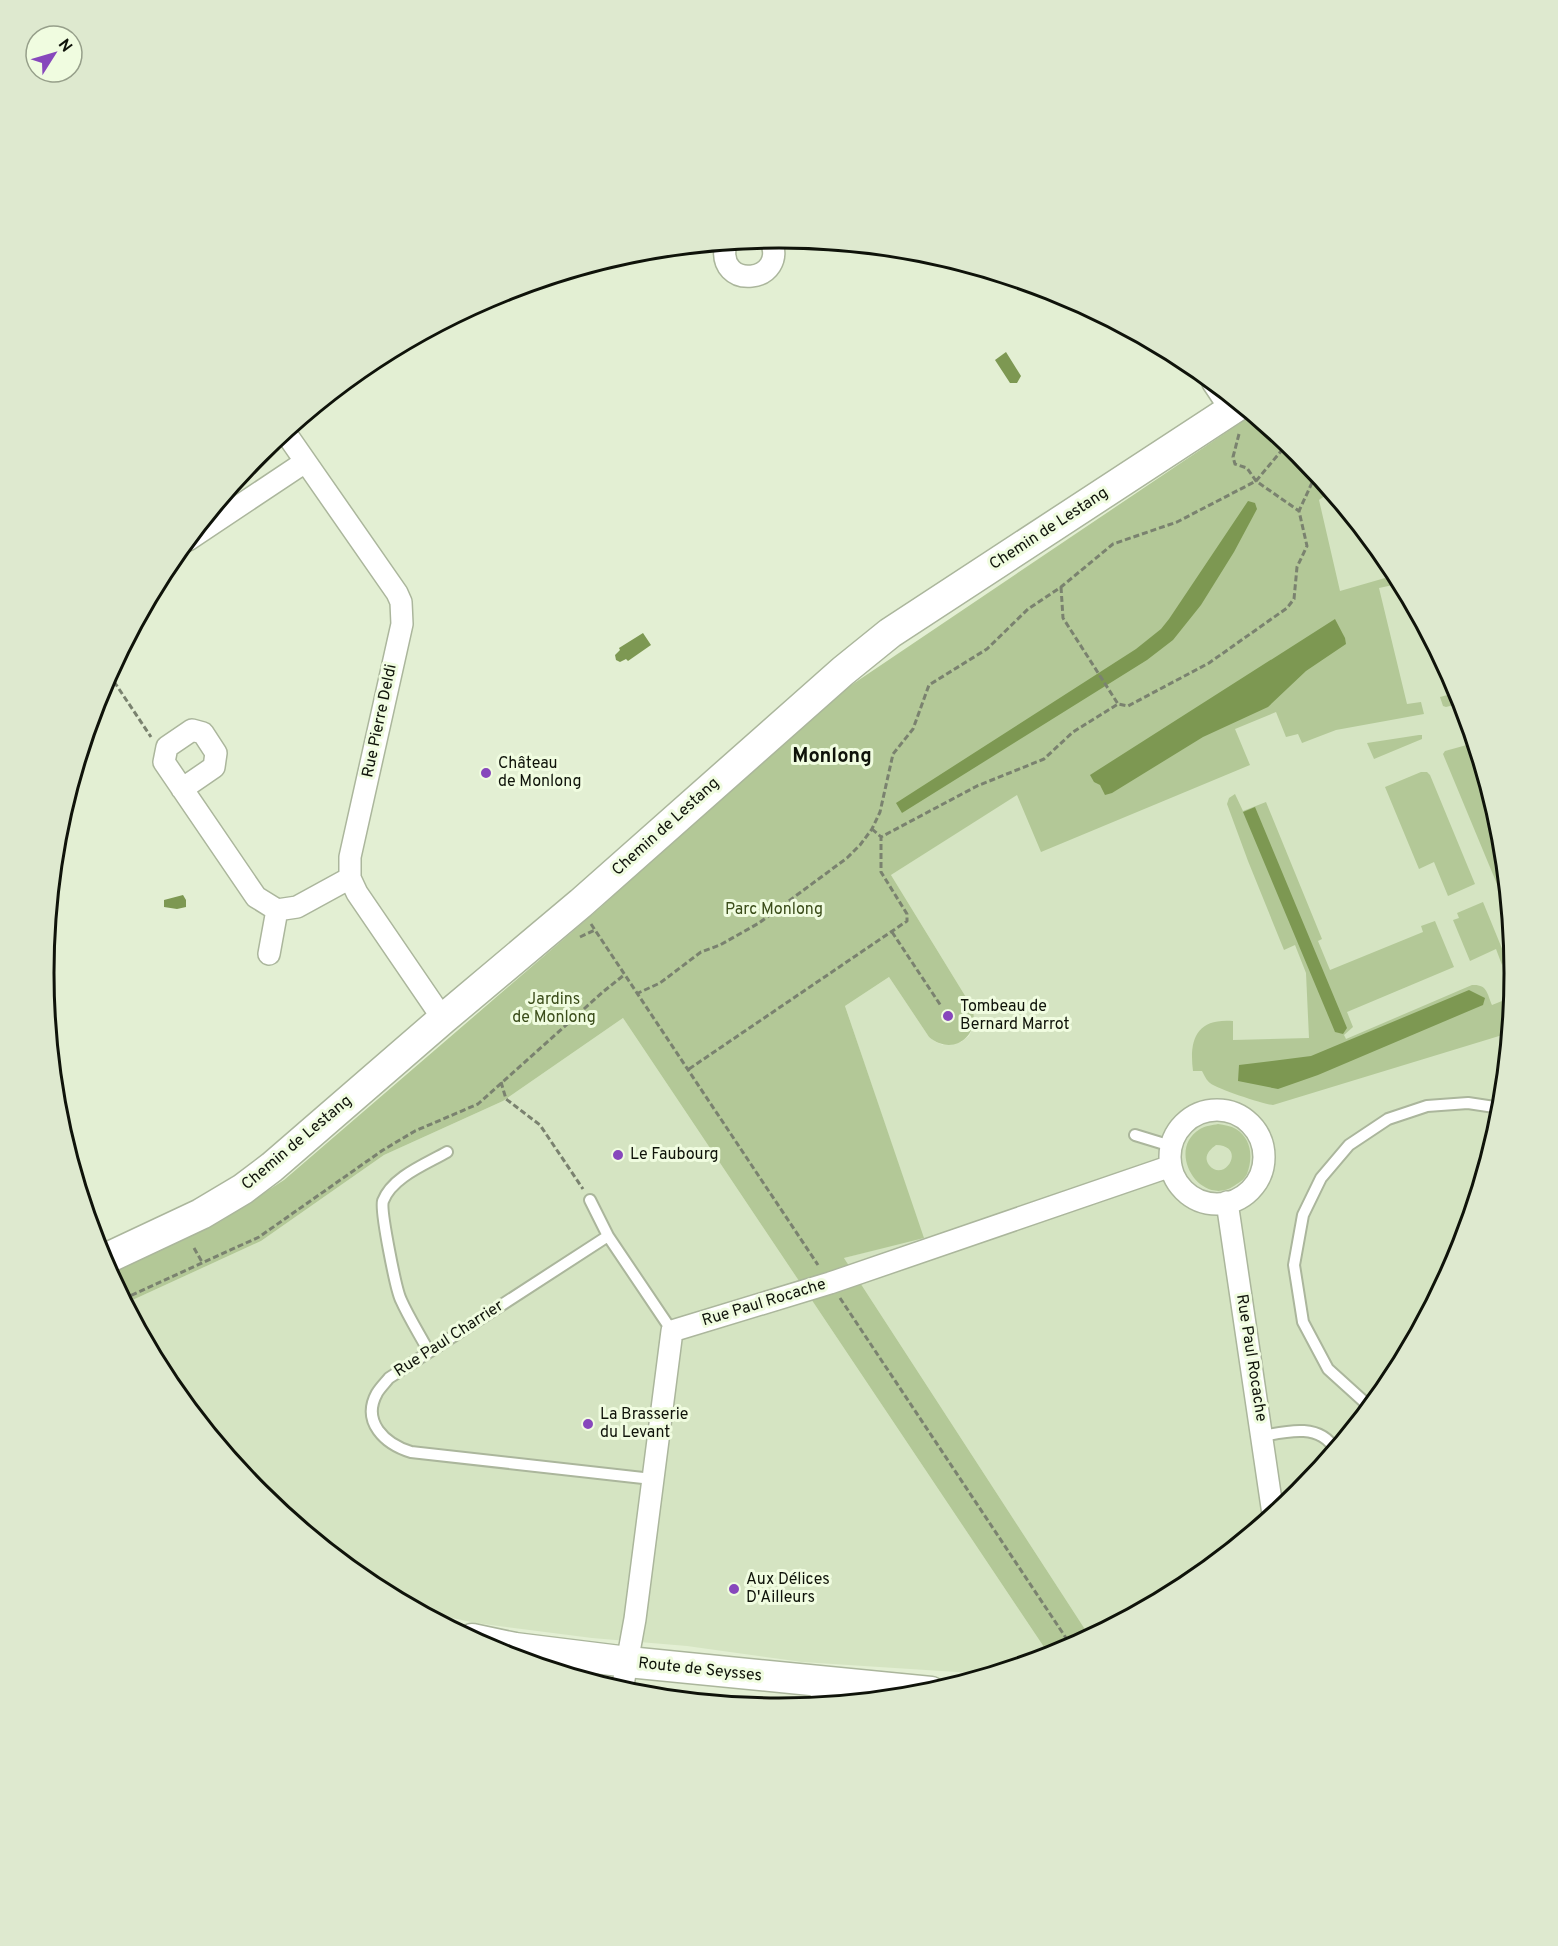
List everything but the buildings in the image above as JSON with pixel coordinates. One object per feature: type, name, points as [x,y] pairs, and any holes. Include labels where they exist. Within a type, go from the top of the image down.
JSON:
[{"type":"street","points":[[726,251],[725,259],[729,267],[742,276],[751,277],[759,275],[771,264],[773,248]]},
{"type":"street","name":"Chemin de Lestang","points":[[112,1256],[201,1214],[243,1189],[272,1167],[581,903],[843,670],[890,633],[1233,409]]},
{"type":"street","name":"Rue Pierre Deldi","points":[[289,439],[402,602],[403,614],[350,857],[350,878]]},
{"type":"street","points":[[209,526],[305,462]]},
{"type":"street","points":[[182,789],[214,767],[216,753],[204,734],[192,730],[167,747],[164,762],[182,789],[256,897],[277,910],[297,908],[350,878],[357,893],[443,1019]]},
{"type":"street","points":[[269,954],[277,910]]},
{"type":"street","points":[[1209,1110],[1232,1112],[1247,1119],[1258,1132],[1265,1156],[1262,1173],[1254,1187],[1241,1198],[1218,1204],[1202,1202],[1187,1194],[1176,1181],[1171,1156],[1172,1140],[1181,1126],[1193,1115],[1209,1110]]},
{"type":"street","name":"Rue Paul Rocache","points":[[672,1332],[830,1283],[1171,1156]]},
{"type":"street","name":"Rue Paul Rocache","points":[[1227,1202],[1272,1504]]},
{"type":"street","points":[[625,1676],[672,1332]]},
{"type":"street","name":"Route de Seysses","points":[[515,1648],[625,1676],[816,1693],[862,1693]]},
{"type":"lane","points":[[1363,1401],[1328,1369],[1303,1322],[1294,1265],[1303,1215],[1321,1178],[1349,1145],[1388,1119],[1427,1106],[1468,1102],[1491,1106]]},
{"type":"lane","points":[[1135,1135],[1171,1156]]},
{"type":"lane","points":[[429,1353],[400,1298],[383,1222],[382,1203],[390,1189],[403,1177],[447,1152]]},
{"type":"lane","points":[[590,1200],[608,1236],[672,1332]]},
{"type":"lane","name":"Rue Paul Charrier","points":[[608,1236],[389,1378],[377,1393],[372,1409],[374,1425],[396,1448],[411,1452],[652,1479]]},
{"type":"lane","points":[[1263,1436],[1288,1431],[1304,1431],[1318,1434],[1331,1442]]},
{"type":"path","points":[[1238,413],[1242,423],[1233,457],[1235,464],[1247,468],[1256,481],[1299,511]]},
{"type":"path","points":[[636,994],[660,983],[701,952],[720,945],[759,923],[847,858],[872,829],[880,812],[893,754],[913,729],[929,684],[987,649],[1028,609],[1061,587],[1113,544],[1177,522],[1256,481],[1282,450]]},
{"type":"path","points":[[881,837],[977,786],[1044,759],[1073,732],[1118,704],[1128,706],[1209,663],[1287,608],[1294,598],[1297,567],[1307,546],[1299,511],[1312,482]]},
{"type":"path","points":[[1061,587],[1062,618],[1118,704]]},
{"type":"path","points":[[115,683],[156,744],[164,762]]},
{"type":"path","points":[[689,1070],[907,921],[907,914],[881,872],[881,837],[872,829]]},
{"type":"path","points":[[892,932],[941,1006]]},
{"type":"path","points":[[130,1296],[260,1237],[383,1150],[415,1131],[478,1104],[624,975]]},
{"type":"path","points":[[501,1082],[506,1099],[540,1125],[590,1200]]},
{"type":"path","points":[[194,1248],[202,1262]]},
{"type":"shaded area","points":[[1006,352],[1021,376],[1017,383],[1010,383],[995,360]]},
{"type":"shaded area","points":[[1325,496],[1354,532],[1382,570],[1407,610],[1449,696],[1466,740],[1479,785],[1498,878],[1504,973],[1498,1068],[1490,1114],[1466,1206],[1449,1250],[1407,1336],[1382,1376],[1354,1414],[1292,1486],[1220,1548],[1182,1576],[1141,1601],[1085,1630],[844,1258],[923,1237],[845,1006],[889,977],[929,1037],[943,1045],[961,1042],[969,1036],[973,1027],[972,1007],[891,875],[1310,606],[1319,500]]},
{"type":"shaded area","points":[[1248,501],[1255,503],[1257,509],[1234,552],[1201,605],[1173,640],[1147,660],[902,813],[896,803],[1136,649],[1161,629]]},
{"type":"shaded area","points":[[1335,619],[1346,644],[1306,671],[1268,707],[1203,737],[1112,793],[1105,795],[1100,785],[1094,782],[1090,775]]},
{"type":"shaded area","points":[[643,633],[651,645],[628,661],[626,659],[620,662],[616,660],[615,655],[620,650],[619,648]]},
{"type":"shaded area","points":[[1255,807],[1347,1028],[1343,1034],[1335,1032],[1243,812]]},
{"type":"shaded area","points":[[183,895],[186,907],[177,909],[164,907],[164,900]]},
{"type":"shaded area","points":[[1469,990],[1485,998],[1483,1005],[1318,1075],[1278,1089],[1238,1081],[1239,1065],[1311,1056]]},
{"type":"shaded area","points":[[623,1018],[1044,1648],[968,1673],[802,1662],[687,1646],[592,1638],[476,1623],[446,1617],[376,1576],[301,1518],[266,1486],[234,1451],[176,1376],[132,1300],[261,1241],[384,1155],[503,1101]]},
{"type":"green space","points":[[1246,419],[1292,460],[1325,496],[1319,500],[1340,591],[1385,578],[1392,585],[1379,588],[1407,704],[1421,702],[1424,714],[1336,730],[1302,743],[1298,734],[1286,737],[1276,712],[1235,729],[1250,765],[1041,852],[1017,795],[891,875],[972,1007],[974,1017],[969,1035],[963,1040],[956,1044],[938,1043],[929,1037],[889,977],[845,1006],[924,1238],[844,1258],[1085,1630],[1044,1648],[623,1018],[503,1101],[384,1155],[261,1241],[132,1300],[118,1269],[221,1221],[284,1180],[601,907],[738,781],[844,690]]},
{"type":"green space","points":[[1448,695],[1453,705],[1443,706],[1440,697]]},
{"type":"green space","points":[[1422,735],[1422,739],[1374,759],[1367,743]]},
{"type":"green space","points":[[1467,745],[1490,832],[1499,889],[1443,754],[1445,751]]},
{"type":"green space","points":[[1421,772],[1427,772],[1430,775],[1475,884],[1448,896],[1434,862],[1419,869],[1385,787]]},
{"type":"green space","points":[[1235,794],[1243,811],[1266,802],[1322,939],[1318,941],[1330,970],[1423,932],[1421,926],[1435,921],[1454,967],[1347,1012],[1353,1027],[1344,1035],[1346,1039],[1472,985],[1484,988],[1492,1005],[1503,1001],[1501,1036],[1273,1105],[1221,1089],[1209,1082],[1202,1071],[1193,1071],[1194,1041],[1203,1027],[1211,1023],[1233,1021],[1233,1040],[1309,1038],[1306,973],[1295,945],[1284,950],[1227,804],[1229,798]]},
{"type":"green space","points":[[1483,902],[1503,951],[1502,965],[1496,949],[1470,961],[1453,920],[1459,918],[1457,913]]},
{"type":"green space","points":[[1216,1124],[1236,1129],[1245,1138],[1250,1149],[1249,1168],[1245,1178],[1221,1191],[1209,1189],[1199,1183],[1191,1174],[1186,1162],[1186,1150],[1190,1138],[1200,1129]],"holes":[[[1216,1145],[1226,1147],[1231,1151],[1230,1163],[1221,1170],[1215,1170],[1207,1162],[1208,1154]]]},
{"type":"place","name":"Château de Monlong","points":[[486,773]]},
{"type":"place","name":"Tombeau de Bernard Marrot","points":[[948,1016]]},
{"type":"place","name":"Le Faubourg","points":[[618,1155]]},
{"type":"place","name":"La Brasserie du Levant","points":[[588,1424]]},
{"type":"place","name":"Aux Délices D'Ailleurs","points":[[734,1589]]},
{"type":"district","name":"Monlong","points":[[832,757]]},
{"type":"park label","name":"Parc Monlong","points":[[774,910]]},
{"type":"park label","name":"Jardins de Monlong","points":[[554,1009]]}]
